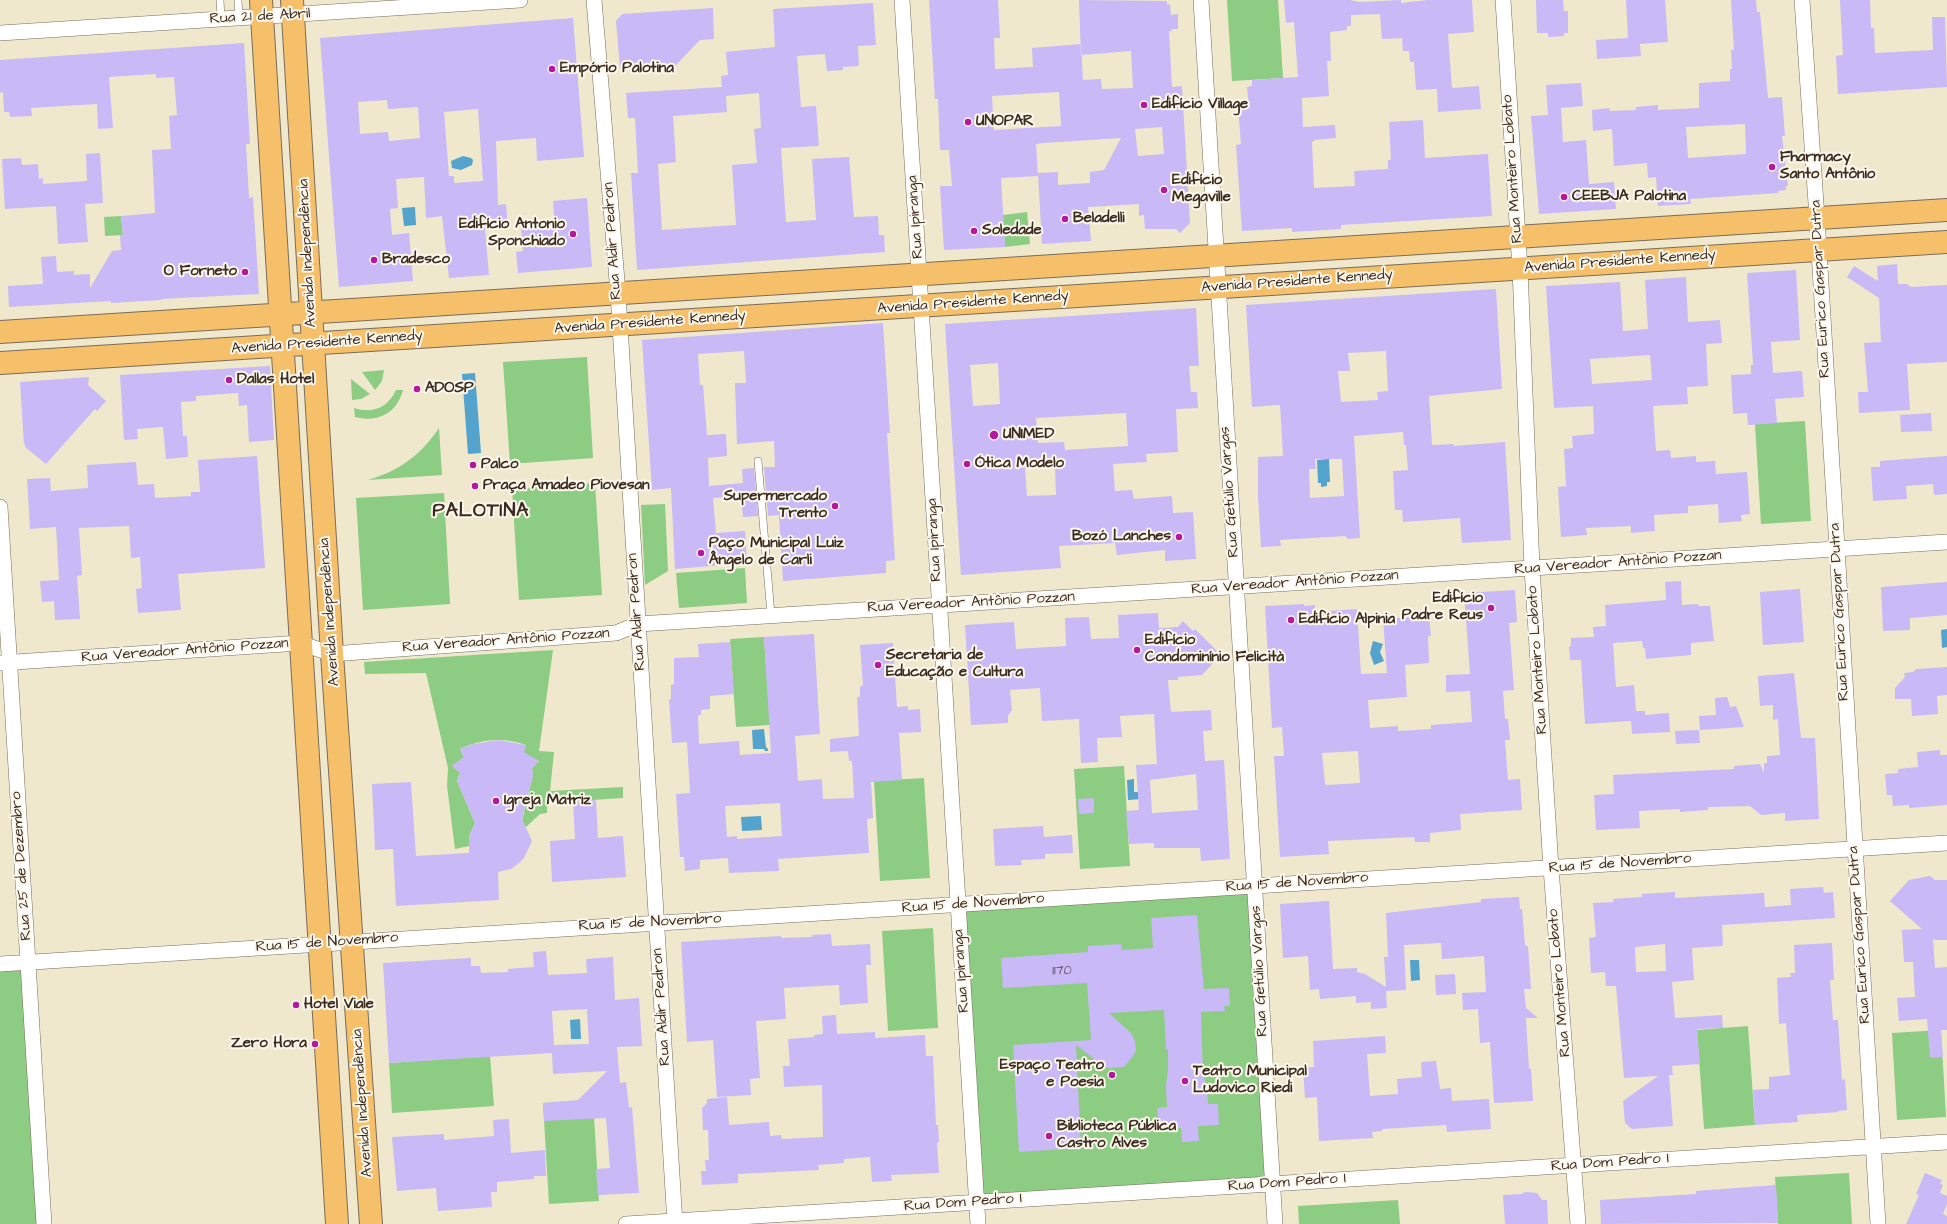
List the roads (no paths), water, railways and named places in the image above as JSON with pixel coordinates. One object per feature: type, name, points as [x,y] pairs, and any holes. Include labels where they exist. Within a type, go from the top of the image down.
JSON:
[{"type":"main road","name":"Avenida Independência","points":[[293,7],[332,654],[371,1224]]},
{"type":"main road","points":[[261,8],[337,1224]]},
{"type":"main road","points":[[271,170],[302,167]]},
{"type":"main road","name":"Avenida Presidente Kennedy","points":[[0,332],[279,313],[1947,210]]},
{"type":"main road","name":"Avenida Presidente Kennedy","points":[[0,363],[1947,242]]},
{"type":"main road","points":[[452,303],[456,335]]},
{"type":"main road","points":[[140,322],[142,354]]},
{"type":"main road","points":[[290,488],[322,485]]},
{"type":"street","name":"Rua 21 de Abril","points":[[0,33],[239,18],[261,8],[520,0]]},
{"type":"street","name":"Rua Aldir Pedron","points":[[594,0],[618,293],[675,1223]]},
{"type":"street","name":"Rua Ipiranga","points":[[902,0],[978,1224]]},
{"type":"street","name":"Rua Getúlio Vargas","points":[[1200,0],[1275,1224]]},
{"type":"street","name":"Rua Monteiro Lobato","points":[[1503,0],[1520,268],[1532,568],[1551,868],[1575,1165],[1578,1224]]},
{"type":"street","name":"Rua Eurico Gaspar Dutra","points":[[1802,0],[1817,218],[1878,1224]]},
{"type":"street","name":"Rua 25 de Dezembro","points":[[0,507],[5,663],[28,962],[44,1224]]},
{"type":"street","name":"Rua Vereador Antônio Pozzan","points":[[5,663],[300,643],[332,654],[616,633],[638,624],[1947,542]]},
{"type":"street","name":"Rua 15 de Novembro","points":[[0,964],[1947,843]]},
{"type":"street","name":"Rua Dom Pedro I","points":[[626,1224],[675,1223],[976,1202],[1947,1142]]},
{"type":"lane","points":[[220,0],[221,19]]},
{"type":"lane","points":[[238,0],[239,18]]},
{"type":"lane","points":[[758,461],[771,615]]},
{"type":"water","points":[[463,156],[473,160],[472,165],[461,170],[452,168],[451,161]]},
{"type":"water","points":[[415,207],[416,225],[404,226],[402,208]]},
{"type":"water","points":[[475,373],[481,453],[468,454],[462,374]]},
{"type":"water","points":[[1329,459],[1330,482],[1327,482],[1327,486],[1321,487],[1321,483],[1318,483],[1317,460]]},
{"type":"water","points":[[1947,629],[1947,647],[1942,648],[1941,630]]},
{"type":"water","points":[[1373,641],[1383,644],[1380,652],[1384,661],[1374,665],[1370,653]]},
{"type":"water","points":[[764,729],[766,747],[768,751],[765,751],[764,749],[753,749],[752,730]]},
{"type":"water","points":[[1134,779],[1134,792],[1142,792],[1143,799],[1128,800],[1127,780]]},
{"type":"water","points":[[761,816],[762,830],[742,831],[741,817]]},
{"type":"water","points":[[1410,960],[1419,960],[1420,980],[1411,981]]},
{"type":"water","points":[[580,1019],[581,1039],[571,1039],[570,1020]]},
{"type":"place","name":"Empório Palotina","points":[[552,69]]},
{"type":"place","name":"Edifício Village","points":[[1144,105]]},
{"type":"place","name":"UNOPAR","points":[[968,122]]},
{"type":"place","name":"Fharmacy Santo Antônio","points":[[1772,167]]},
{"type":"place","name":"Edifício Megaville","points":[[1164,190]]},
{"type":"place","name":"CEEBJA Palotina","points":[[1564,197]]},
{"type":"place","name":"Beladelli","points":[[1065,219]]},
{"type":"place","name":"Soledade","points":[[974,231]]},
{"type":"place","name":"Edifício Antonio Sponchiado","points":[[573,234]]},
{"type":"place","name":"Bradesco","points":[[374,260]]},
{"type":"place","name":"O Forneto","points":[[245,272]]},
{"type":"place","name":"Dallas Hotel","points":[[229,380]]},
{"type":"place","name":"ADOSP","points":[[417,389]]},
{"type":"place","name":"UNIMED","points":[[994,435]]},
{"type":"place","name":"Ótica Modelo","points":[[967,464]]},
{"type":"place","name":"Palco","points":[[473,465]]},
{"type":"place","name":"Praça Amadeo Piovesan","points":[[475,486]]},
{"type":"place","name":"Supermercado Trento","points":[[835,506]]},
{"type":"place","name":"Bozó Lanches","points":[[1179,537]]},
{"type":"place","name":"Paço Municipal Luiz Ângelo de Carli","points":[[701,553]]},
{"type":"place","name":"Edifício Padre Reus","points":[[1491,608]]},
{"type":"place","name":"Edifício Alpinia","points":[[1291,620]]},
{"type":"place","name":"Edifício Condominínio Felicità","points":[[1137,650]]},
{"type":"place","name":"Secretaria de Educação e Cultura","points":[[878,665]]},
{"type":"place","name":"Igreja Matriz","points":[[496,801]]},
{"type":"place","name":"Hotel Viale","points":[[296,1005]]},
{"type":"place","name":"Zero Hora","points":[[315,1044]]},
{"type":"place","name":"Espaço Teatro e Poesia","points":[[1112,1075]]},
{"type":"place","name":"Teatro Municipal Ludovico Riedi","points":[[1185,1081]]},
{"type":"place","name":"Biblioteca Pública Castro Alves","points":[[1049,1136]]},
{"type":"district","name":"PALOTINA","points":[[481,512]]}]
